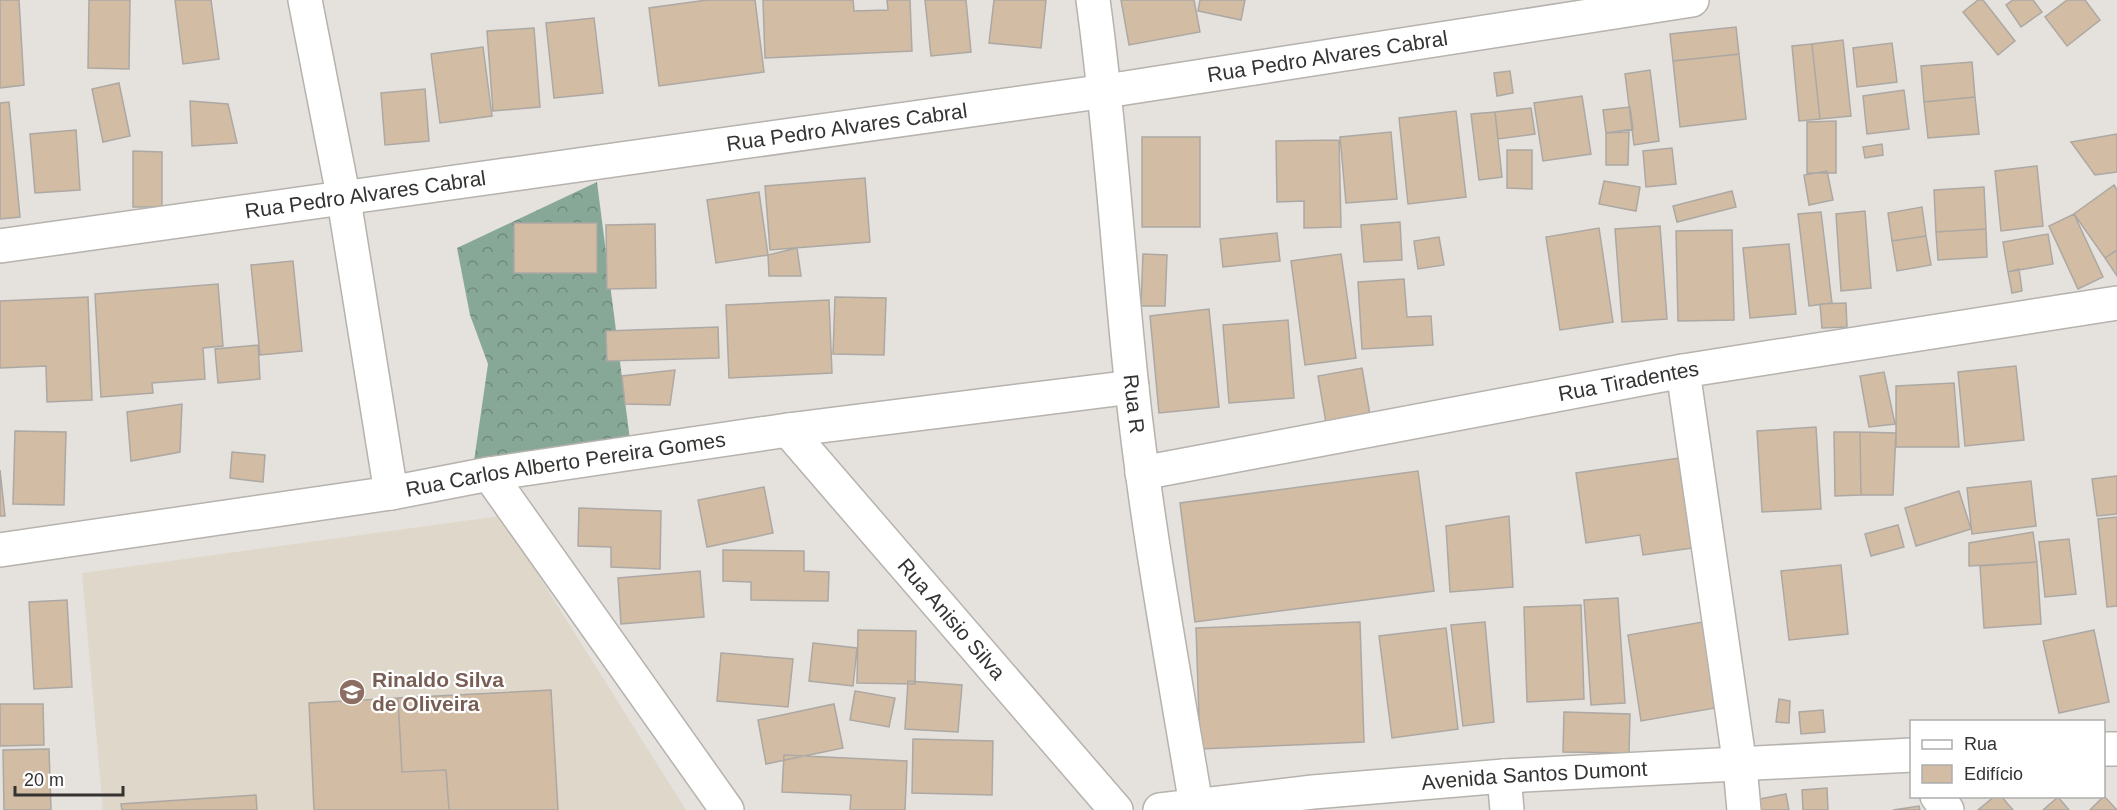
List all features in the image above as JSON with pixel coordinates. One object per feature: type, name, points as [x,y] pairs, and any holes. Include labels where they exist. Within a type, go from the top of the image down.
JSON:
[{"type":"street","points":[[305,0],[344,200],[391,493]]},
{"type":"street","name":"Rua R","points":[[1093,0],[1106,91],[1132,387],[1142,473],[1196,805]]},
{"type":"street","name":"Rua Pedro Alvares Cabral","points":[[0,246],[344,200],[1106,91],[1692,0]]},
{"type":"street","name":"Rua Tiradentes","points":[[1142,473],[1683,371],[2117,303]]},
{"type":"street","points":[[1683,371],[1740,766],[1744,810]]},
{"type":"street","name":"Rua Carlos Alberto Pereira Gomes","points":[[0,550],[391,493],[489,474],[788,430],[1132,387]]},
{"type":"street","name":"Rua Anisio Silva","points":[[788,430],[1116,810]]},
{"type":"street","points":[[489,474],[728,810]]},
{"type":"street","name":"Avenida Santos Dumont","points":[[1160,810],[1196,805],[1313,801],[1504,776],[1909,758]]},
{"type":"street","points":[[1504,776],[1507,810]]},
{"type":"shaded area","name":"Rinaldo Silva de Oliveira","points":[[501,516],[686,810],[103,810],[82,573]]},
{"type":"green space","points":[[597,182],[630,440],[474,461],[488,364],[470,315],[457,248]]},
{"type":"building","points":[[0,0],[19,0],[24,85],[0,88]]},
{"type":"building","points":[[89,0],[130,0],[129,69],[88,68]]},
{"type":"building","points":[[175,0],[211,0],[219,59],[183,64]]},
{"type":"building","points":[[707,0],[755,0],[764,72],[659,86],[649,8]]},
{"type":"building","points":[[763,0],[853,0],[854,11],[888,10],[887,0],[910,0],[912,51],[765,58]]},
{"type":"building","points":[[925,0],[966,0],[971,52],[931,56]]},
{"type":"building","points":[[994,0],[1046,0],[1041,48],[989,43]]},
{"type":"building","points":[[1121,0],[1194,0],[1200,32],[1129,45]]},
{"type":"building","points":[[1200,0],[1245,0],[1241,20],[1198,11]]},
{"type":"building","points":[[1978,0],[1983,0],[2015,41],[1998,55],[1963,12]]},
{"type":"building","points":[[2013,0],[2033,0],[2042,12],[2021,27],[2006,5]]},
{"type":"building","points":[[2067,0],[2085,0],[2100,20],[2067,46],[2045,17]]},
{"type":"building","points":[[594,18],[603,93],[554,98],[546,23]]},
{"type":"building","points":[[1736,27],[1739,54],[1673,61],[1670,34]]},
{"type":"building","points":[[534,28],[540,107],[493,111],[487,31]]},
{"type":"building","points":[[1843,40],[1851,116],[1820,119],[1812,44]]},
{"type":"building","points":[[1892,43],[1897,82],[1857,87],[1853,48]]},
{"type":"building","points":[[1812,44],[1820,119],[1799,121],[1792,46]]},
{"type":"building","points":[[483,47],[492,116],[440,123],[431,54]]},
{"type":"building","points":[[1739,54],[1746,119],[1680,127],[1673,61]]},
{"type":"building","points":[[1972,62],[1975,97],[1924,102],[1921,66]]},
{"type":"building","points":[[1650,70],[1659,141],[1634,145],[1625,74]]},
{"type":"building","points":[[1510,71],[1513,93],[1497,96],[1494,73]]},
{"type":"building","points":[[119,83],[130,136],[103,142],[92,89]]},
{"type":"building","points":[[425,89],[429,141],[385,145],[381,93]]},
{"type":"building","points":[[1904,90],[1909,129],[1867,134],[1863,96]]},
{"type":"building","points":[[1582,96],[1591,154],[1543,161],[1534,103]]},
{"type":"building","points":[[1975,97],[1979,134],[1928,138],[1924,102]]},
{"type":"building","points":[[190,101],[228,104],[237,143],[192,146]]},
{"type":"building","points":[[9,102],[20,217],[0,219],[0,103]]},
{"type":"building","points":[[1630,107],[1633,129],[1606,133],[1603,110]]},
{"type":"building","points":[[1531,108],[1535,134],[1498,139],[1495,112]]},
{"type":"building","points":[[1456,111],[1466,197],[1408,204],[1399,118]]},
{"type":"building","points":[[1495,112],[1502,177],[1479,180],[1471,114]]},
{"type":"building","points":[[1836,121],[1836,173],[1807,173],[1807,122]]},
{"type":"building","points":[[76,130],[80,190],[35,193],[30,134]]},
{"type":"building","points":[[1391,132],[1397,199],[1346,203],[1340,137]]},
{"type":"building","points":[[1629,132],[1628,165],[1606,165],[1606,133]]},
{"type":"building","points":[[2117,134],[2117,172],[2095,175],[2071,142]]},
{"type":"building","points":[[1142,137],[1200,137],[1200,227],[1142,227]]},
{"type":"building","points":[[1339,140],[1341,227],[1304,228],[1304,201],[1277,202],[1276,141]]},
{"type":"building","points":[[1882,144],[1883,155],[1865,158],[1863,147]]},
{"type":"building","points":[[1672,148],[1676,184],[1646,187],[1643,151]]},
{"type":"building","points":[[1507,150],[1532,150],[1532,189],[1507,188]]},
{"type":"building","points":[[133,151],[162,152],[162,207],[133,207]]},
{"type":"building","points":[[2037,166],[2043,226],[2001,231],[1995,171]]},
{"type":"building","points":[[1827,171],[1833,200],[1809,205],[1804,175]]},
{"type":"building","points":[[865,178],[870,242],[770,250],[765,186]]},
{"type":"building","points":[[1604,181],[1640,187],[1636,211],[1599,204]]},
{"type":"building","points":[[2114,185],[2117,190],[2117,250],[2105,258],[2074,214]]},
{"type":"building","points":[[1984,187],[1986,229],[1936,232],[1934,190]]},
{"type":"building","points":[[1732,191],[1736,207],[1677,222],[1673,206]]},
{"type":"building","points":[[759,192],[768,255],[716,263],[707,200]]},
{"type":"building","points":[[1922,207],[1926,236],[1892,241],[1888,213]]},
{"type":"building","points":[[1865,211],[1871,288],[1841,291],[1836,214]]},
{"type":"building","points":[[1821,212],[1832,303],[1809,306],[1798,214]]},
{"type":"building","points":[[2074,214],[2103,277],[2078,289],[2049,226]]},
{"type":"building","points":[[1400,222],[1402,260],[1364,262],[1361,225]]},
{"type":"building","points":[[514,223],[597,223],[597,273],[514,273]]},
{"type":"building","points":[[655,224],[656,288],[607,289],[606,225]]},
{"type":"building","points":[[1660,226],[1667,319],[1622,322],[1615,229]]},
{"type":"building","points":[[1599,228],[1613,322],[1560,330],[1546,237]]},
{"type":"building","points":[[1986,229],[1987,257],[1938,260],[1936,232]]},
{"type":"building","points":[[1732,230],[1734,320],[1678,321],[1676,231]]},
{"type":"building","points":[[1277,233],[1280,261],[1223,267],[1220,239]]},
{"type":"building","points":[[2048,234],[2053,264],[2008,272],[2003,242]]},
{"type":"building","points":[[1926,236],[1931,265],[1897,271],[1892,241]]},
{"type":"building","points":[[1439,237],[1444,265],[1418,269],[1414,241]]},
{"type":"building","points":[[1789,244],[1796,314],[1750,318],[1743,248]]},
{"type":"building","points":[[797,248],[801,276],[769,276],[768,255]]},
{"type":"building","points":[[2117,250],[2117,276],[2105,258]]},
{"type":"building","points":[[1143,254],[1167,255],[1165,306],[1141,306]]},
{"type":"building","points":[[1341,254],[1356,358],[1305,365],[1291,261]]},
{"type":"building","points":[[293,261],[302,351],[260,355],[251,265]]},
{"type":"building","points":[[2019,269],[2022,291],[2012,293],[2008,272]]},
{"type":"building","points":[[1404,279],[1407,317],[1431,316],[1433,345],[1362,349],[1358,282]]},
{"type":"building","points":[[218,284],[223,346],[203,348],[205,379],[152,383],[153,393],[101,397],[95,294]]},
{"type":"building","points":[[88,297],[92,400],[47,402],[46,366],[0,368],[0,301]]},
{"type":"building","points":[[835,297],[886,298],[884,355],[833,354]]},
{"type":"building","points":[[829,300],[832,373],[729,378],[726,305]]},
{"type":"building","points":[[1846,303],[1847,327],[1822,328],[1820,304]]},
{"type":"building","points":[[1209,309],[1219,407],[1159,413],[1150,316]]},
{"type":"building","points":[[1288,320],[1294,398],[1229,403],[1223,325]]},
{"type":"building","points":[[718,327],[719,358],[607,361],[606,331]]},
{"type":"building","points":[[258,345],[260,379],[218,383],[215,349]]},
{"type":"building","points":[[2016,366],[2024,440],[1965,446],[1958,372]]},
{"type":"building","points":[[1362,368],[1370,415],[1326,423],[1318,376]]},
{"type":"building","points":[[675,370],[670,405],[625,404],[622,376]]},
{"type":"building","points":[[1884,372],[1895,424],[1869,427],[1860,376]]},
{"type":"building","points":[[1954,383],[1959,447],[1896,447],[1896,386]]},
{"type":"building","points":[[182,404],[180,452],[131,461],[127,412]]},
{"type":"building","points":[[1816,427],[1821,509],[1762,512],[1757,431]]},
{"type":"building","points":[[15,431],[66,432],[64,505],[13,504]]},
{"type":"building","points":[[1834,432],[1860,432],[1861,495],[1835,496]]},
{"type":"building","points":[[1860,432],[1896,433],[1893,495],[1861,495]]},
{"type":"building","points":[[232,452],[265,455],[263,482],[230,478]]},
{"type":"building","points":[[1686,457],[1699,547],[1643,555],[1640,535],[1586,543],[1576,473]]},
{"type":"building","points":[[0,470],[5,516],[0,516]]},
{"type":"building","points":[[1418,471],[1434,591],[1195,622],[1180,503]]},
{"type":"building","points":[[2117,476],[2117,514],[2097,516],[2092,479]]},
{"type":"building","points":[[2031,481],[2036,526],[1972,534],[1967,488]]},
{"type":"building","points":[[764,487],[773,533],[707,547],[698,500]]},
{"type":"building","points":[[1959,491],[1971,529],[1916,546],[1905,508]]},
{"type":"building","points":[[579,508],[661,511],[660,569],[611,567],[611,547],[578,546]]},
{"type":"building","points":[[1509,516],[1513,587],[1450,592],[1446,526]]},
{"type":"building","points":[[2117,517],[2117,606],[2107,607],[2098,519]]},
{"type":"building","points":[[1898,525],[1904,547],[1871,556],[1865,534]]},
{"type":"building","points":[[2033,532],[2037,562],[1969,566],[1969,543]]},
{"type":"building","points":[[2069,539],[2076,594],[2045,597],[2039,542]]},
{"type":"building","points":[[723,550],[804,551],[804,571],[829,572],[828,601],[751,600],[751,582],[723,581]]},
{"type":"building","points":[[2037,562],[2041,624],[1984,628],[1980,566]]},
{"type":"building","points":[[1841,565],[1848,634],[1789,640],[1781,571]]},
{"type":"building","points":[[700,571],[704,617],[621,624],[618,578]]},
{"type":"building","points":[[1618,598],[1625,703],[1591,705],[1584,600]]},
{"type":"building","points":[[67,600],[72,687],[34,689],[29,602]]},
{"type":"building","points":[[1581,605],[1584,699],[1527,702],[1524,607]]},
{"type":"building","points":[[1708,621],[1721,707],[1641,721],[1628,635]]},
{"type":"building","points":[[1360,622],[1364,742],[1200,749],[1196,628]]},
{"type":"building","points":[[1485,622],[1494,722],[1463,726],[1451,625]]},
{"type":"building","points":[[1446,628],[1458,729],[1392,738],[1379,636]]},
{"type":"building","points":[[858,630],[916,631],[915,684],[857,683]]},
{"type":"building","points":[[2094,630],[2109,702],[2059,713],[2043,641]]},
{"type":"building","points":[[813,643],[857,648],[853,686],[809,681]]},
{"type":"building","points":[[721,653],[793,659],[788,707],[717,701]]},
{"type":"building","points":[[908,681],[962,685],[958,732],[905,729]]},
{"type":"building","points":[[551,690],[558,810],[449,810],[446,770],[402,772],[398,698]]},
{"type":"building","points":[[855,691],[895,698],[889,727],[850,720]]},
{"type":"building","points":[[398,698],[402,772],[446,770],[449,810],[314,810],[309,703]]},
{"type":"building","points":[[1779,699],[1790,701],[1789,723],[1776,722]]},
{"type":"building","points":[[0,704],[43,704],[44,745],[0,746]]},
{"type":"building","points":[[834,704],[843,748],[766,764],[758,720]]},
{"type":"building","points":[[1823,710],[1825,732],[1801,734],[1799,712]]},
{"type":"building","points":[[1564,712],[1630,714],[1629,753],[1563,752]]},
{"type":"building","points":[[913,739],[993,741],[992,795],[912,793]]},
{"type":"building","points":[[49,749],[51,810],[4,810],[3,750]]},
{"type":"building","points":[[784,755],[907,761],[905,810],[850,810],[851,795],[782,792]]},
{"type":"building","points":[[1827,788],[1828,810],[1803,810],[1802,790]]},
{"type":"building","points":[[1786,794],[1789,810],[1755,810],[1754,800]]},
{"type":"building","points":[[256,795],[257,810],[122,810],[121,804]]},
{"type":"building","points":[[2105,797],[2117,810],[2090,810]]},
{"type":"building","points":[[1993,798],[2003,798],[2013,810],[1978,810]]},
{"type":"building","points":[[2059,798],[2069,810],[2043,810]]},
{"type":"building","points":[[1919,806],[1920,810],[1893,810]]},
{"type":"place","name":"Rinaldo Silva de Oliveira","points":[[352,692]]}]
